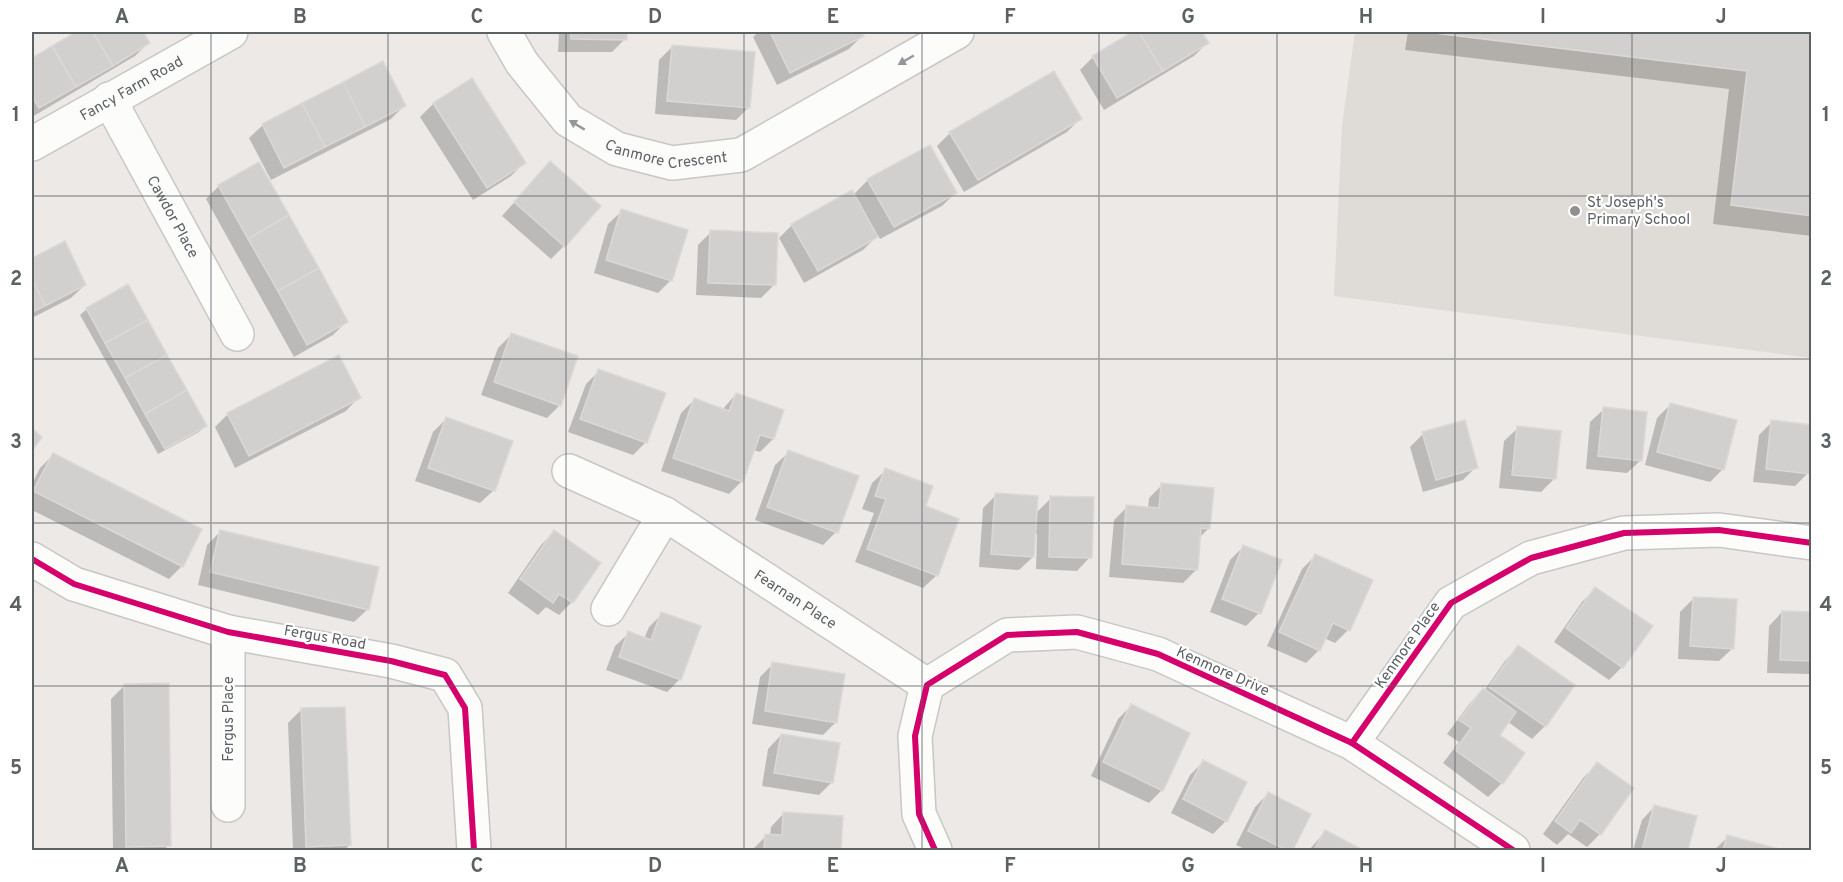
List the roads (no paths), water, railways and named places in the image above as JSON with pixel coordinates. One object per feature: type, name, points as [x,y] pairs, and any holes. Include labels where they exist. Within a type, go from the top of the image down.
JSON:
[{"type":"street","name":"Fancy Farm Road","points":[[32,144],[231,32]]},
{"type":"street","name":"Canmore Crescent","points":[[504,32],[522,63],[568,120],[616,149],[672,163],[741,155],[957,32]]},
{"type":"street","name":"Cawdor Place","points":[[109,99],[237,334]]},
{"type":"street","name":"Fearnan Place","points":[[570,471],[665,514],[927,685]]},
{"type":"street","points":[[608,609],[665,514]]},
{"type":"street","name":"Kenmore Place","points":[[1352,743],[1451,603],[1531,558],[1624,533],[1719,530],[1812,543]]},
{"type":"street","name":"Fergus Road","points":[[32,559],[74,584],[228,632],[391,661],[445,675],[465,708],[474,850]]},
{"type":"street","name":"Fergus Place","points":[[228,632],[228,805]]},
{"type":"street","name":"Kenmore Drive","points":[[927,685],[1007,634],[1077,632],[1158,654],[1352,743],[1513,850]]},
{"type":"street","points":[[927,685],[915,736],[919,814],[935,850]]},
{"type":"place","name":"St Joseph's Primary School","points":[[1575,211]]}]
